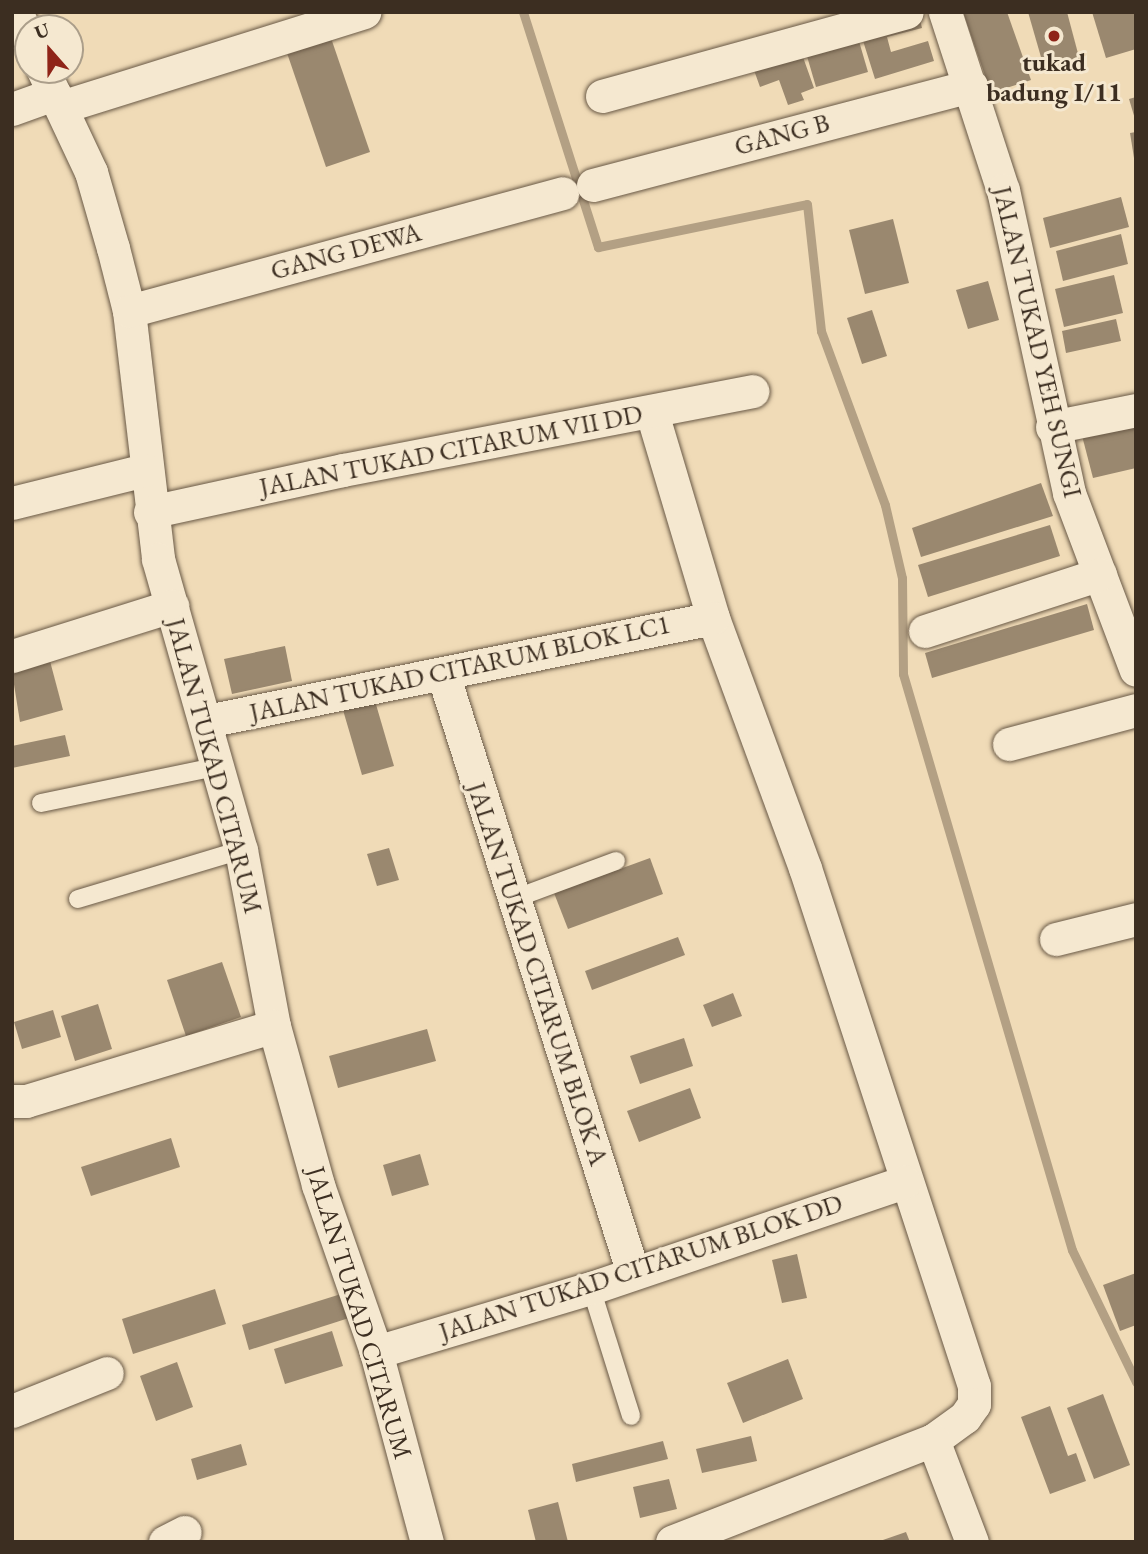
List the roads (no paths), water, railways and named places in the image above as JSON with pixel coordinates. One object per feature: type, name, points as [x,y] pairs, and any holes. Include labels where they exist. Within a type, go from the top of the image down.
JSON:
[{"type":"street","points":[[12,109],[52,90],[364,12]]},
{"type":"street","points":[[602,96],[907,12]]},
{"type":"street","name":"JALAN TUKAD YEH SUNGI","points":[[945,12],[1003,190],[1052,427],[1069,492],[1136,670]]},
{"type":"street","name":"GANG B","points":[[578,189],[971,86]]},
{"type":"street","name":"JALAN TUKAD CITARUM","points":[[52,90],[91,172],[129,311],[150,512],[172,606],[207,721],[241,850],[274,1026],[318,1185],[376,1352],[427,1542]]},
{"type":"street","name":"GANG DEWA","points":[[129,311],[578,189]]},
{"type":"street","name":"JALAN TUKAD CITARUM VII DD","points":[[150,512],[343,470],[752,391]]},
{"type":"street","points":[[1052,427],[1136,410]]},
{"type":"street","points":[[652,412],[713,618],[805,868],[905,1182],[974,1386],[974,1404],[965,1417],[933,1440],[672,1542]]},
{"type":"street","points":[[12,503],[145,470]]},
{"type":"street","points":[[925,631],[1100,574]]},
{"type":"street","points":[[12,656],[172,606]]},
{"type":"street","name":"JALAN TUKAD CITARUM BLOK LC1","points":[[207,721],[713,618]]},
{"type":"street","name":"JALAN TUKAD CITARUM BLOK A","points":[[443,674],[511,900],[633,1273]]},
{"type":"street","points":[[1009,744],[1136,710]]},
{"type":"street","points":[[1056,939],[1136,919]]},
{"type":"street","points":[[12,1101],[26,1101],[274,1026]]},
{"type":"street","name":"JALAN TUKAD CITARUM BLOK DD","points":[[376,1352],[591,1288],[905,1182]]},
{"type":"street","points":[[12,1411],[107,1373]]},
{"type":"street","points":[[933,1440],[972,1542]]},
{"type":"lane","points":[[41,803],[219,766]]},
{"type":"lane","points":[[78,899],[241,850]]},
{"type":"lane","points":[[511,900],[616,861]]},
{"type":"lane","points":[[591,1288],[631,1416]]},
{"type":"waterway","points":[[523,12],[598,247],[807,204],[821,331],[885,505],[902,578],[903,674],[1072,1250],[1136,1382]]},
{"type":"place","name":"tukad badung I/11","points":[[1054,36]]}]
